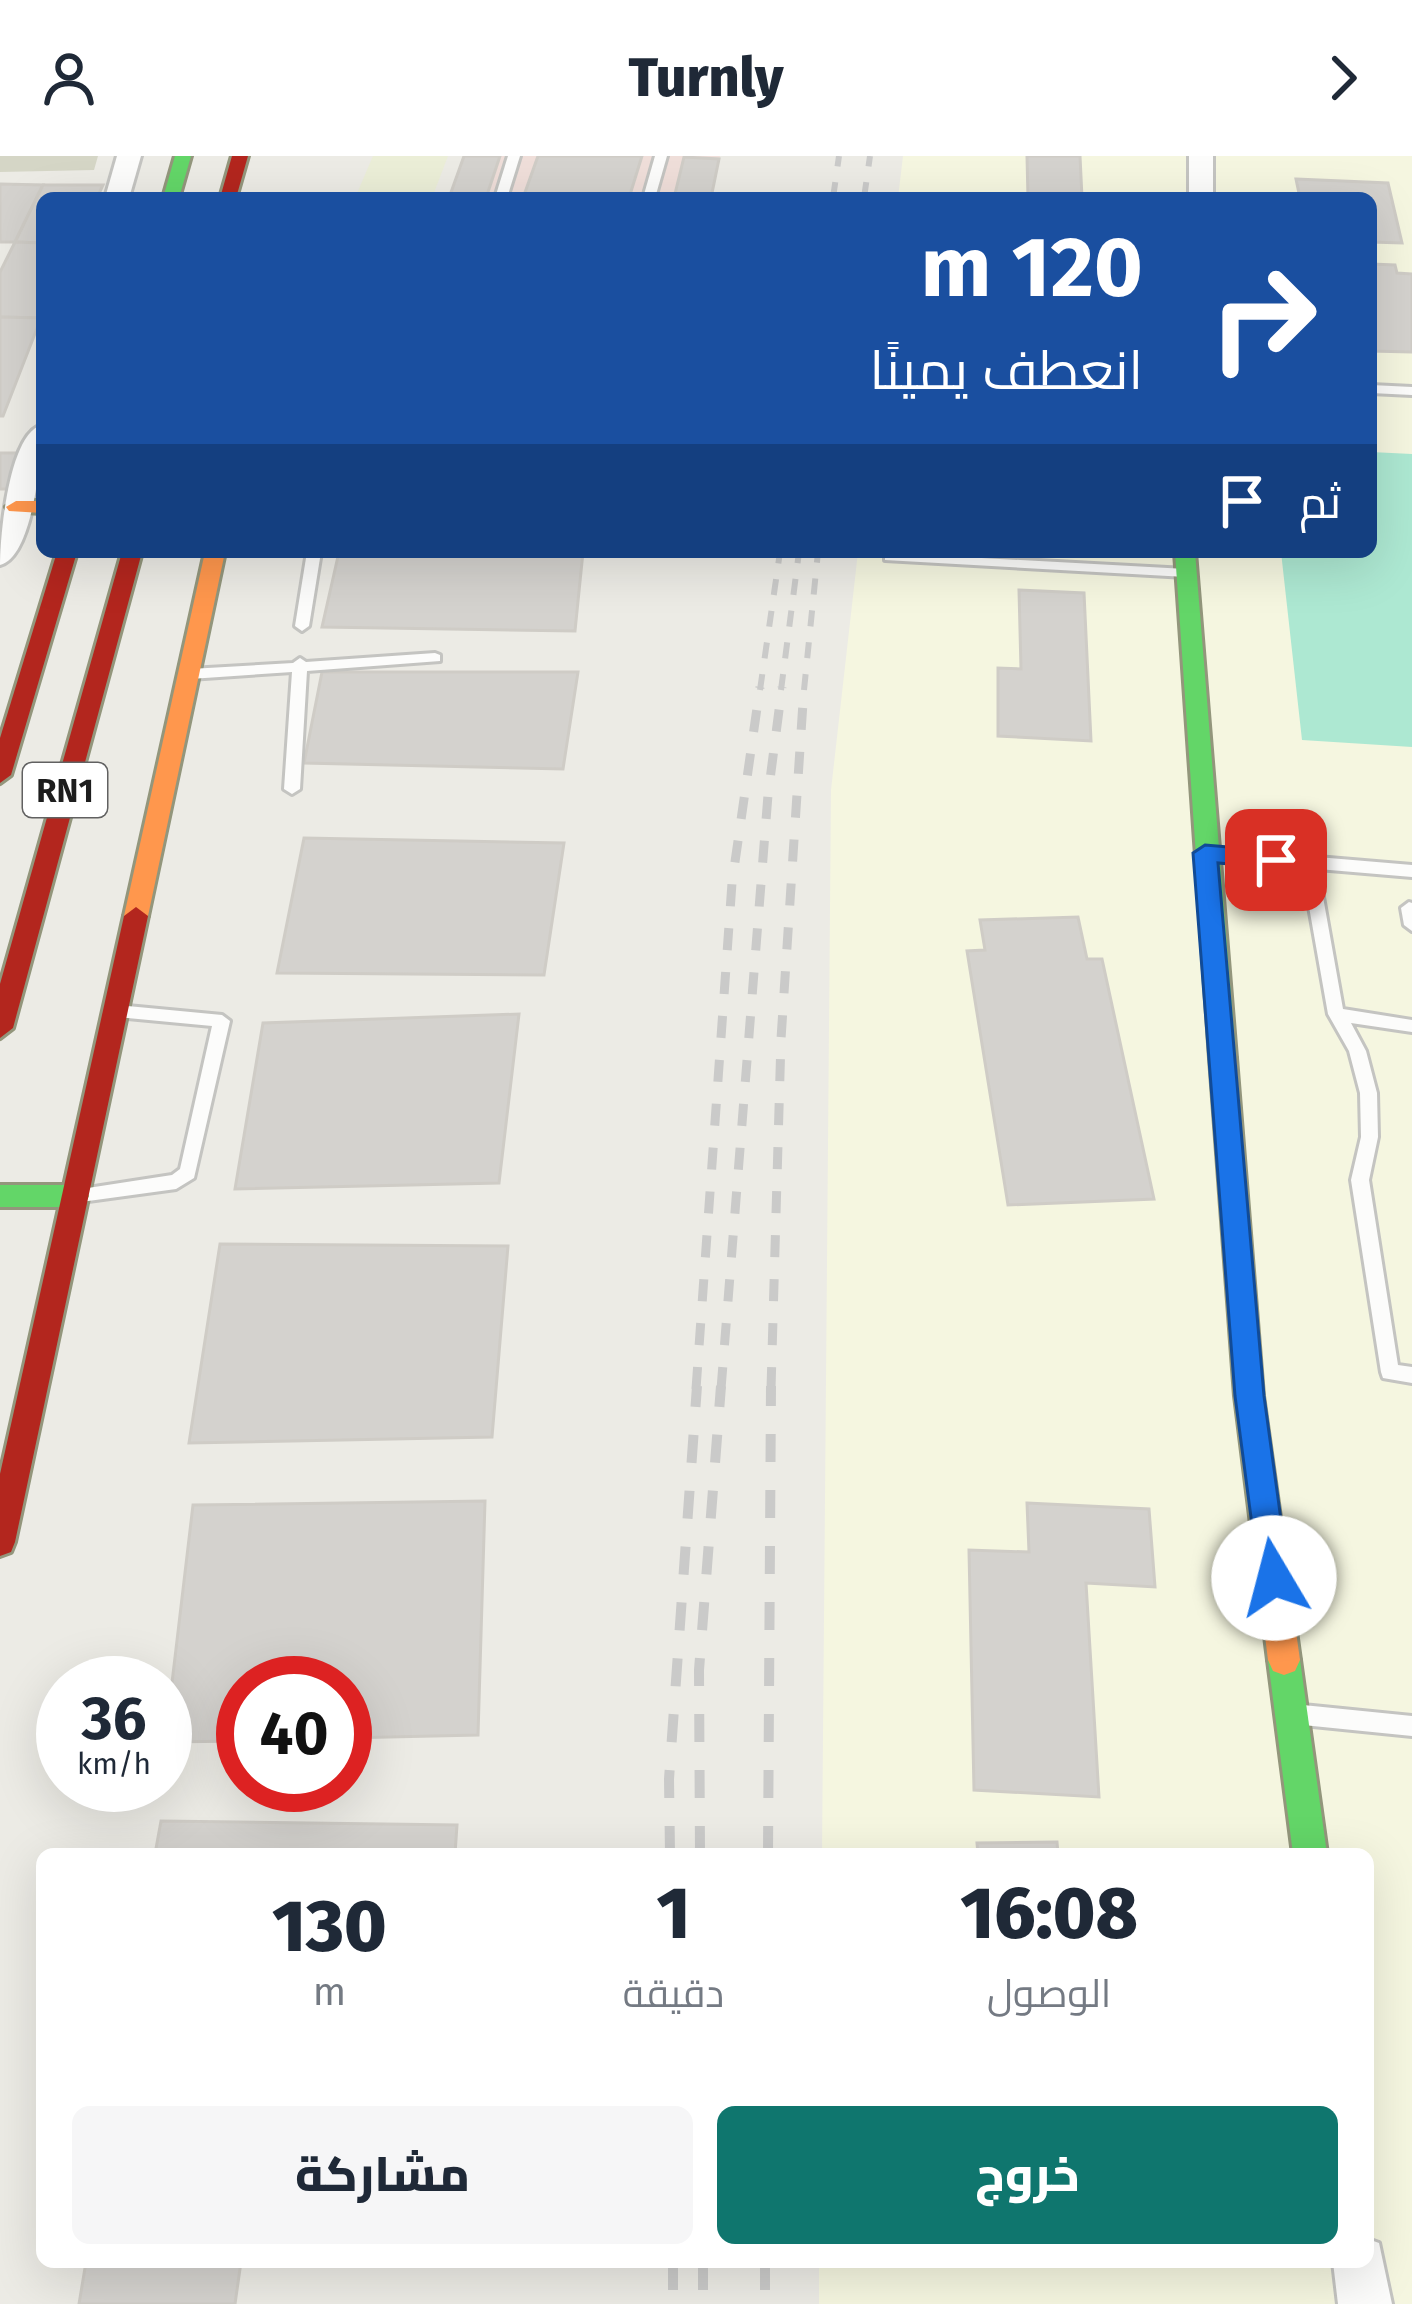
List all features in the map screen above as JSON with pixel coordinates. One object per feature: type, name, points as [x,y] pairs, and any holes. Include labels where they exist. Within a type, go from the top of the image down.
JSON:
[{"type":"street","points":[[118,192],[129,156]]},
{"type":"street","points":[[173,192],[183,156]]},
{"type":"street","points":[[230,192],[240,156]]},
{"type":"street","points":[[1201,156],[1201,192]]},
{"type":"street","points":[[0,556],[29,507],[36,467]]},
{"type":"street","name":"RN1","points":[[0,775],[65,558]]},
{"type":"street","name":"RN1","points":[[0,1028],[130,558]]},
{"type":"street","points":[[0,1543],[213,558]]},
{"type":"street","points":[[1185,562],[1250,1396],[1309,1848]]},
{"type":"street","points":[[0,1196],[76,1196]]},
{"type":"street","points":[[1361,2268],[1365,2304]]},
{"type":"lane","points":[[503,192],[514,156]]},
{"type":"lane","points":[[652,192],[661,156]]},
{"type":"lane","points":[[1377,388],[1412,391]]},
{"type":"lane","points":[[302,626],[313,558]]},
{"type":"lane","points":[[949,558],[1185,562]]},
{"type":"lane","points":[[185,674],[300,663],[435,658]]},
{"type":"lane","points":[[292,789],[300,663]]},
{"type":"lane","points":[[1205,853],[1412,871]]},
{"type":"lane","points":[[1309,863],[1336,1014],[1358,1041],[1369,1100],[1369,1155],[1360,1180],[1390,1372],[1412,1375]]},
{"type":"lane","points":[[76,1196],[176,1182],[188,1173],[222,1021],[117,1011]]},
{"type":"lane","points":[[1336,1014],[1412,1026]]},
{"type":"lane","points":[[1293,1714],[1412,1726]]},
{"type":"shaded area","points":[[0,156],[98,156],[94,170],[0,172]]},
{"type":"shaded area","points":[[373,156],[448,156],[434,192],[358,192]]},
{"type":"shaded area","points":[[468,156],[720,156],[712,192],[454,192]]},
{"type":"shaded area","points":[[903,156],[1412,156],[1412,2304],[819,2304],[819,2268],[1374,2268],[1374,1848],[822,1848],[831,790],[857,558],[1377,558],[1377,192],[899,192]]},
{"type":"green space","points":[[1377,452],[1412,454],[1412,747],[1302,740],[1282,558],[1377,558]]},
{"type":"building","points":[[464,156],[500,156],[488,192],[451,192]]},
{"type":"building","points":[[538,156],[642,156],[631,192],[525,192]]},
{"type":"building","points":[[1027,156],[1080,156],[1082,192],[1028,192]]},
{"type":"building","points":[[684,157],[719,159],[712,192],[675,192]]},
{"type":"building","points":[[1296,179],[1388,183],[1402,243],[1377,242],[1377,192],[1299,192]]},
{"type":"building","points":[[0,184],[43,185],[15,242],[0,242]]},
{"type":"building","points":[[43,185],[103,185],[100,192],[40,192]]},
{"type":"building","points":[[36,199],[36,243],[15,242]]},
{"type":"building","points":[[15,242],[36,243],[36,318],[0,317],[0,272]]},
{"type":"building","points":[[1377,264],[1395,265],[1397,273],[1412,274],[1412,352],[1377,351]]},
{"type":"building","points":[[0,317],[36,318],[36,331],[0,416]]},
{"type":"building","points":[[0,453],[20,453],[9,489],[0,489]]},
{"type":"building","points":[[338,558],[582,558],[575,631],[322,627]]},
{"type":"building","points":[[1019,590],[1084,593],[1091,741],[998,736],[998,668],[1021,669]]},
{"type":"building","points":[[322,672],[578,672],[563,769],[304,763]]},
{"type":"building","points":[[304,838],[564,843],[544,975],[277,973]]},
{"type":"building","points":[[1078,917],[1087,959],[1102,959],[1154,1199],[1008,1205],[967,951],[985,950],[980,920]]},
{"type":"building","points":[[519,1014],[499,1183],[235,1189],[263,1023]]},
{"type":"building","points":[[220,1244],[508,1246],[492,1437],[189,1443]]},
{"type":"building","points":[[485,1501],[478,1735],[372,1737],[372,1656],[216,1656],[216,1741],[192,1742],[192,1656],[175,1656],[193,1505]]},
{"type":"building","points":[[1027,1503],[1149,1509],[1155,1587],[1086,1583],[1099,1797],[974,1790],[969,1550],[1029,1552]]},
{"type":"building","points":[[161,1821],[457,1825],[455,1848],[156,1848]]},
{"type":"building","points":[[1057,1842],[1058,1848],[977,1848],[977,1843]]},
{"type":"building","points":[[85,2268],[240,2268],[235,2304],[79,2304]]},
{"type":"railway","points":[[834,192],[839,156]]},
{"type":"railway","points":[[865,192],[870,156]]},
{"type":"railway","points":[[760,690],[779,558]]},
{"type":"railway","points":[[781,690],[798,558]]},
{"type":"railway","points":[[804,690],[817,558]]},
{"type":"railway","points":[[696,1389],[732,883],[760,687]]},
{"type":"railway","points":[[721,1389],[768,795],[782,687]]},
{"type":"railway","points":[[771,1389],[781,1039],[804,687]]},
{"type":"railway","points":[[670,1848],[669,1779],[697,1386]]},
{"type":"railway","points":[[700,1848],[699,1670],[721,1386]]},
{"type":"railway","points":[[768,1848],[771,1386]]},
{"type":"railway","points":[[673,2268],[673,2304]]},
{"type":"railway","points":[[703,2268],[703,2304]]},
{"type":"railway","points":[[765,2268],[765,2304]]},
{"type":"traffic: fast","points":[[173,192],[183,156]]},
{"type":"traffic: fast","points":[[1185,558],[1223,1058]]},
{"type":"traffic: fast","points":[[0,1196],[76,1196]]},
{"type":"traffic: fast","points":[[1284,1660],[1309,1848]]},
{"type":"traffic: slow","points":[[16,507],[36,507]]},
{"type":"traffic: slow","points":[[136,916],[214,558]]},
{"type":"traffic: slow","points":[[1223,1058],[1249,1396],[1284,1660]]},
{"type":"traffic: jam","points":[[230,192],[240,156]]},
{"type":"traffic: jam","points":[[0,775],[65,558]]},
{"type":"traffic: jam","points":[[0,1028],[130,558]]},
{"type":"traffic: jam","points":[[0,1542],[136,916]]},
{"type":"route","points":[[1274,1578],[1250,1396],[1205,853],[1276,860]]}]
